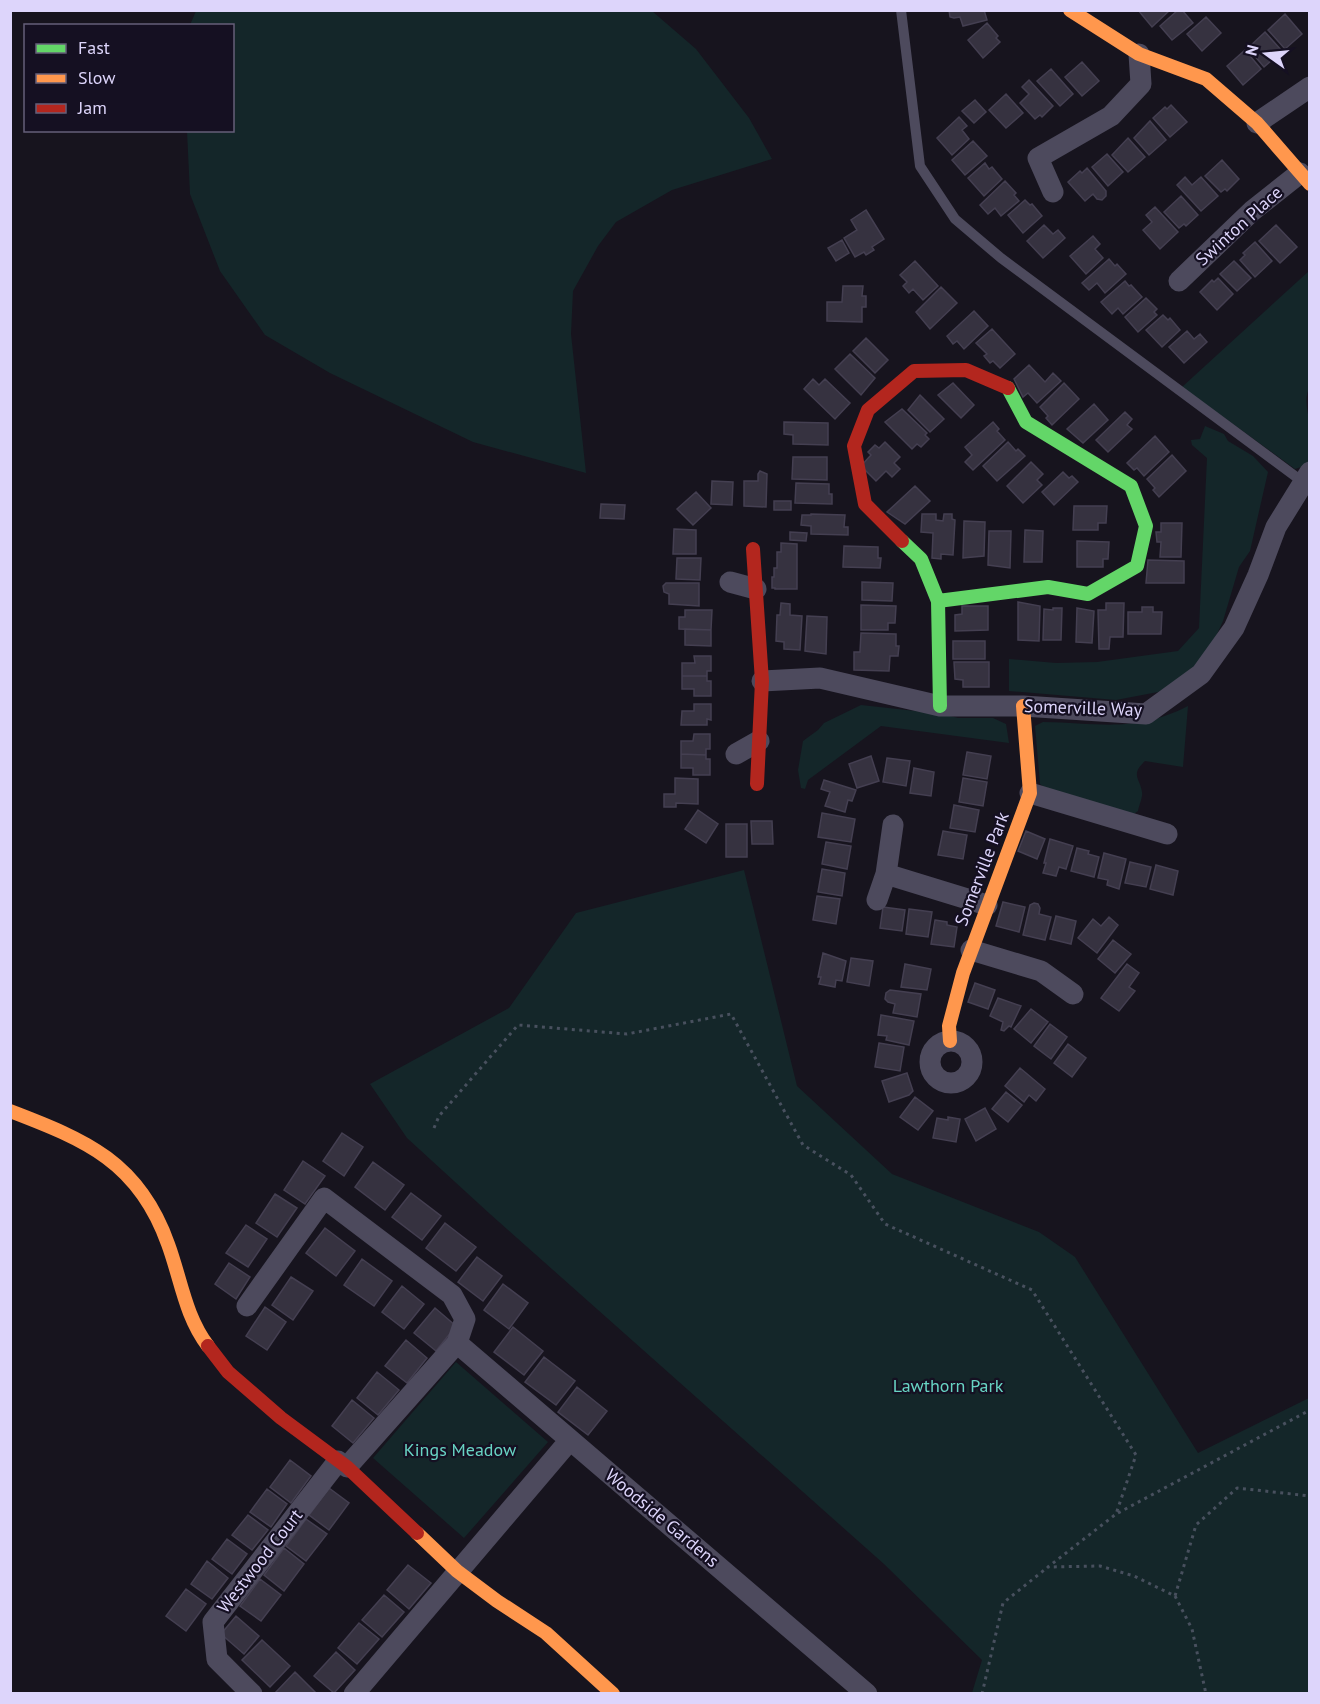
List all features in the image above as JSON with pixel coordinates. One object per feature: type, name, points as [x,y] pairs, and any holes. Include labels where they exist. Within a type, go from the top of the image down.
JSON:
[{"type":"street","points":[[1070,10],[1140,54],[1206,79],[1257,123],[1305,178]]},
{"type":"street","points":[[1053,192],[1038,158],[1111,116],[1141,84],[1140,54]]},
{"type":"street","points":[[1257,123],[1310,87]]},
{"type":"street","name":"Swinton Place","points":[[1179,281],[1252,211],[1305,178]]},
{"type":"street","points":[[938,601],[1047,587],[1088,594],[1137,566],[1146,526],[1131,486],[1026,422],[1007,387],[966,370],[914,371],[868,410],[855,446],[865,504],[921,559],[938,601],[940,706]]},
{"type":"street","name":"Somerville Way","points":[[762,681],[820,678],[940,706],[1023,706],[1146,714],[1201,674],[1234,628],[1276,527],[1306,477]]},
{"type":"street","points":[[753,549],[762,681],[757,784]]},
{"type":"street","points":[[730,582],[756,589]]},
{"type":"street","name":"Somerville Park","points":[[950,1041],[949,1026],[971,950],[1030,793],[1023,706]]},
{"type":"street","points":[[735,754],[759,741]]},
{"type":"street","points":[[1030,793],[1167,834]]},
{"type":"street","points":[[877,900],[886,874],[893,825]]},
{"type":"street","points":[[886,874],[987,905]]},
{"type":"street","points":[[971,950],[1041,971],[1073,994]]},
{"type":"street","points":[[10,1111],[49,1126],[104,1155],[126,1172],[145,1196],[168,1243],[184,1300],[202,1338],[228,1372],[281,1418],[343,1464],[457,1571],[546,1633],[613,1694]]},
{"type":"street","points":[[247,1306],[324,1198],[452,1295],[465,1319],[457,1344],[343,1464]]},
{"type":"street","name":"Woodside Gardens","points":[[457,1344],[867,1694]]},
{"type":"street","points":[[354,1694],[570,1440]]},
{"type":"street","name":"Westwood Court","points":[[252,1694],[217,1659],[213,1622],[343,1464]]},
{"type":"lane","points":[[901,10],[920,166],[955,219],[1001,258],[1306,477]]},
{"type":"path","points":[[434,1128],[439,1116],[518,1025],[627,1034],[731,1014],[803,1145],[851,1175],[885,1224],[1032,1290],[1136,1455],[1116,1514]]},
{"type":"path","points":[[982,1694],[1003,1603],[1116,1514],[1310,1410]]},
{"type":"path","points":[[1174,1596],[1196,1525],[1237,1488],[1310,1496]]},
{"type":"path","points":[[1048,1567],[1100,1566],[1134,1576],[1174,1596],[1192,1629],[1206,1694]]},
{"type":"green space","points":[[196,11],[652,11],[696,49],[749,118],[772,159],[672,190],[616,222],[598,246],[573,291],[571,334],[586,473],[473,442],[330,373],[265,335],[220,271],[190,194],[187,132],[234,132],[234,24],[190,24]]},
{"type":"green space","points":[[1309,271],[1310,386],[1307,403],[1310,443],[1307,465],[1295,469],[1182,387]]},
{"type":"green space","points":[[1205,426],[1224,434],[1228,441],[1253,456],[1268,472],[1250,551],[1239,567],[1223,621],[1213,643],[1199,664],[1175,684],[1158,692],[1116,700],[1009,691],[1009,659],[1056,663],[1097,662],[1178,651],[1199,628],[1207,458],[1192,445],[1191,440],[1200,439]]},
{"type":"green space","points":[[861,705],[943,714],[958,718],[993,718],[1006,724],[1009,743],[881,726],[808,780],[805,789],[801,788],[798,770],[803,741],[824,723]]},
{"type":"green space","points":[[1188,706],[1183,767],[1145,761],[1137,773],[1142,794],[1138,811],[1129,817],[1045,788],[1040,784],[1035,726],[1043,722],[1134,723],[1151,720]]},
{"type":"green space","name":"Lawthorn Park","points":[[744,870],[797,1086],[892,1174],[1039,1232],[1075,1257],[1198,1453],[1309,1398],[1309,1693],[972,1693],[982,1660],[884,1564],[407,1138],[370,1084],[509,1008],[576,913]]},
{"type":"green space","name":"Kings Meadow","points":[[456,1362],[548,1442],[464,1538],[373,1458]]},
{"type":"building","points":[[949,10],[984,10],[987,20],[963,26],[960,17],[950,17]]},
{"type":"building","points":[[1138,10],[1170,10],[1152,27]]},
{"type":"building","points":[[1178,10],[1182,10],[1193,23],[1172,40],[1160,26]]},
{"type":"building","points":[[1285,14],[1302,34],[1285,49],[1268,30]]},
{"type":"building","points":[[1206,17],[1221,33],[1202,51],[1187,34]]},
{"type":"building","points":[[987,23],[1000,42],[983,58],[968,40]]},
{"type":"building","points":[[1265,32],[1282,51],[1264,67],[1248,48]]},
{"type":"building","points":[[1245,50],[1261,69],[1243,85],[1227,66]]},
{"type":"building","points":[[1082,62],[1099,81],[1082,96],[1065,77]]},
{"type":"building","points":[[1051,69],[1073,94],[1060,106],[1037,81]]},
{"type":"building","points":[[1029,80],[1053,106],[1042,117],[1040,115],[1035,119],[1020,103],[1029,94],[1022,87]]},
{"type":"building","points":[[1006,94],[1023,113],[1006,128],[989,110]]},
{"type":"building","points":[[975,100],[986,112],[974,123],[962,111]]},
{"type":"building","points":[[1171,105],[1187,122],[1170,137],[1153,118],[1165,107],[1167,109]]},
{"type":"building","points":[[959,117],[967,126],[962,130],[969,139],[952,155],[937,138]]},
{"type":"building","points":[[1150,121],[1166,140],[1149,155],[1134,138]]},
{"type":"building","points":[[1128,138],[1145,157],[1128,172],[1112,155]]},
{"type":"building","points":[[973,141],[987,156],[965,175],[952,160]]},
{"type":"building","points":[[1107,154],[1123,172],[1108,186],[1092,167]]},
{"type":"building","points":[[1222,160],[1239,179],[1227,191],[1225,189],[1221,192],[1205,176]]},
{"type":"building","points":[[985,163],[989,169],[992,167],[1002,179],[984,196],[968,178]]},
{"type":"building","points":[[1087,168],[1106,191],[1106,196],[1102,200],[1097,199],[1093,194],[1085,201],[1068,182]]},
{"type":"building","points":[[1185,177],[1192,185],[1201,177],[1218,196],[1201,211],[1177,185]]},
{"type":"building","points":[[1005,181],[1016,193],[1014,195],[1019,201],[1001,216],[995,208],[988,214],[980,205]]},
{"type":"building","points":[[1181,196],[1198,215],[1186,226],[1184,224],[1179,228],[1164,212]]},
{"type":"building","points":[[1025,200],[1030,205],[1032,204],[1042,216],[1023,233],[1008,215]]},
{"type":"building","points":[[1155,207],[1178,232],[1160,249],[1143,230],[1152,222],[1146,215]]},
{"type":"building","points":[[866,210],[884,239],[872,247],[874,250],[866,255],[864,252],[855,257],[844,238],[857,230],[851,220]]},
{"type":"building","points":[[1044,225],[1053,234],[1058,230],[1065,238],[1043,258],[1027,241]]},
{"type":"building","points":[[1276,225],[1297,247],[1280,263],[1259,241]]},
{"type":"building","points":[[1093,236],[1100,244],[1095,249],[1103,258],[1086,274],[1070,256]]},
{"type":"building","points":[[842,240],[849,253],[836,261],[828,248]]},
{"type":"building","points":[[1255,242],[1272,261],[1255,277],[1240,260],[1245,255],[1243,253]]},
{"type":"building","points":[[1109,259],[1126,274],[1105,293],[1097,283],[1089,290],[1082,283]]},
{"type":"building","points":[[915,261],[938,286],[923,300],[913,289],[909,293],[903,286],[907,282],[900,275]]},
{"type":"building","points":[[1234,261],[1251,278],[1237,291],[1220,274]]},
{"type":"building","points":[[1218,278],[1233,294],[1217,310],[1200,292],[1212,280],[1214,282]]},
{"type":"building","points":[[1125,281],[1142,297],[1123,314],[1118,308],[1112,314],[1101,302]]},
{"type":"building","points":[[843,286],[863,286],[862,296],[866,296],[866,307],[862,307],[862,322],[827,321],[827,302],[842,302]]},
{"type":"building","points":[[941,287],[957,303],[930,329],[916,312]]},
{"type":"building","points":[[1146,298],[1157,309],[1154,312],[1157,315],[1138,332],[1125,317]]},
{"type":"building","points":[[974,311],[988,326],[964,349],[957,341],[953,344],[947,336]]},
{"type":"building","points":[[1163,315],[1168,320],[1170,318],[1180,330],[1162,347],[1146,330]]},
{"type":"building","points":[[992,329],[1015,354],[1000,368],[993,361],[990,363],[984,356],[987,354],[976,343]]},
{"type":"building","points":[[1187,331],[1194,339],[1200,334],[1207,342],[1184,363],[1169,347]]},
{"type":"building","points":[[866,338],[888,360],[875,373],[853,351]]},
{"type":"building","points":[[850,354],[875,378],[861,395],[835,369]]},
{"type":"building","points":[[1029,365],[1045,382],[1053,373],[1061,381],[1037,403],[1028,393],[1023,397],[1014,379]]},
{"type":"building","points":[[813,379],[819,385],[825,379],[850,403],[835,419],[804,389]]},
{"type":"building","points":[[953,383],[974,405],[961,418],[938,395]]},
{"type":"building","points":[[1064,383],[1079,399],[1052,425],[1040,407]]},
{"type":"building","points":[[920,395],[944,419],[930,432],[908,410]]},
{"type":"building","points":[[1094,404],[1108,420],[1083,443],[1067,429]]},
{"type":"building","points":[[902,409],[927,433],[925,435],[929,439],[921,447],[917,444],[912,449],[885,422]]},
{"type":"building","points":[[1125,412],[1132,419],[1127,425],[1132,429],[1108,452],[1096,440]]},
{"type":"building","points":[[784,422],[828,423],[828,445],[793,444],[793,435],[784,434]]},
{"type":"building","points":[[993,422],[1005,440],[973,470],[965,462],[972,455],[965,447]]},
{"type":"building","points":[[1155,436],[1169,452],[1144,476],[1137,468],[1134,470],[1127,463]]},
{"type":"building","points":[[885,442],[900,457],[894,463],[900,469],[892,477],[886,471],[876,481],[861,466],[871,455],[868,452],[875,445],[879,448]]},
{"type":"building","points":[[1008,442],[1016,451],[1018,449],[1025,456],[997,481],[983,466]]},
{"type":"building","points":[[1172,455],[1186,471],[1159,497],[1147,479]]},
{"type":"building","points":[[793,457],[827,457],[827,480],[792,479]]},
{"type":"building","points":[[1031,462],[1043,474],[1037,480],[1042,485],[1023,503],[1007,486]]},
{"type":"building","points":[[760,471],[767,474],[766,507],[744,506],[744,481],[758,481]]},
{"type":"building","points":[[1063,472],[1078,482],[1054,505],[1042,492]]},
{"type":"building","points":[[712,481],[733,482],[732,505],[711,504]]},
{"type":"building","points":[[796,483],[829,484],[832,504],[795,503]]},
{"type":"building","points":[[915,486],[930,501],[905,524],[887,512]]},
{"type":"building","points":[[696,492],[711,508],[693,525],[677,509]]},
{"type":"building","points":[[774,501],[791,501],[791,510],[774,510]]},
{"type":"building","points":[[601,504],[625,505],[624,519],[600,518]]},
{"type":"building","points":[[1074,506],[1107,506],[1106,523],[1098,523],[1098,530],[1073,530]]},
{"type":"building","points":[[922,514],[936,514],[936,520],[943,521],[944,514],[952,514],[952,519],[955,520],[953,555],[941,554],[941,559],[932,558],[933,533],[921,532]]},
{"type":"building","points":[[802,515],[845,515],[844,527],[848,527],[848,535],[811,534],[811,526],[801,525]]},
{"type":"building","points":[[964,521],[985,522],[984,556],[963,558]]},
{"type":"building","points":[[1161,523],[1182,523],[1181,557],[1160,557],[1161,542],[1157,542],[1156,532],[1161,532]]},
{"type":"building","points":[[674,529],[696,530],[696,554],[673,554]]},
{"type":"building","points":[[1025,530],[1043,531],[1042,562],[1024,562]]},
{"type":"building","points":[[989,531],[1011,531],[1010,568],[988,565]]},
{"type":"building","points":[[790,532],[807,533],[806,541],[790,540]]},
{"type":"building","points":[[1077,541],[1109,542],[1108,559],[1103,559],[1103,567],[1077,567]]},
{"type":"building","points":[[781,543],[797,544],[797,589],[772,588],[774,568],[777,568],[777,552],[781,552]]},
{"type":"building","points":[[844,546],[878,547],[878,558],[881,558],[880,568],[843,567]]},
{"type":"building","points":[[677,558],[701,558],[700,580],[676,579]]},
{"type":"building","points":[[1148,560],[1184,561],[1184,583],[1146,583]]},
{"type":"building","points":[[862,582],[893,583],[892,601],[862,600]]},
{"type":"building","points":[[666,583],[699,583],[699,606],[669,604],[669,594],[664,592],[663,586]]},
{"type":"building","points":[[1018,602],[1040,606],[1039,641],[1018,640]]},
{"type":"building","points":[[781,603],[790,604],[790,615],[802,616],[800,650],[784,649],[784,642],[776,641],[777,615],[780,615]]},
{"type":"building","points":[[1106,603],[1124,603],[1123,637],[1110,637],[1109,649],[1099,649],[1098,610],[1106,610]]},
{"type":"building","points":[[861,605],[896,606],[895,623],[888,623],[888,630],[861,630]]},
{"type":"building","points":[[962,606],[988,606],[988,630],[955,631],[955,615],[962,614]]},
{"type":"building","points":[[1142,607],[1153,607],[1153,612],[1162,612],[1161,634],[1128,634],[1128,612],[1142,612]]},
{"type":"building","points":[[1053,608],[1062,608],[1061,640],[1043,640],[1044,609],[1053,610]]},
{"type":"building","points":[[1077,608],[1094,611],[1092,643],[1076,642]]},
{"type":"building","points":[[685,610],[712,610],[711,630],[679,629],[679,617],[685,617]]},
{"type":"building","points":[[807,616],[827,617],[826,654],[805,651]]},
{"type":"building","points":[[685,629],[711,630],[711,646],[685,645]]},
{"type":"building","points":[[861,633],[896,634],[896,646],[899,646],[898,656],[890,656],[889,671],[854,670],[854,652],[860,652]]},
{"type":"building","points":[[953,641],[985,641],[985,659],[953,659]]},
{"type":"building","points":[[694,656],[711,656],[711,671],[707,671],[707,676],[682,676],[682,663],[695,663]]},
{"type":"building","points":[[954,662],[989,662],[989,687],[963,687],[963,680],[955,679]]},
{"type":"building","points":[[682,676],[707,676],[707,681],[711,681],[711,696],[694,696],[694,689],[682,689]]},
{"type":"building","points":[[694,704],[711,704],[711,720],[707,719],[707,725],[681,725],[682,711],[694,711]]},
{"type":"building","points":[[694,734],[710,734],[710,749],[706,749],[706,755],[681,754],[681,741],[693,741]]},
{"type":"building","points":[[967,752],[991,756],[987,779],[963,775]]},
{"type":"building","points":[[681,754],[706,755],[706,759],[710,759],[710,775],[693,775],[693,768],[681,768]]},
{"type":"building","points":[[871,756],[879,781],[857,788],[849,764]]},
{"type":"building","points":[[887,758],[910,761],[906,786],[883,782]]},
{"type":"building","points":[[914,768],[934,772],[931,796],[910,793]]},
{"type":"building","points":[[675,778],[698,779],[698,804],[676,803],[676,807],[664,807],[664,794],[675,794]]},
{"type":"building","points":[[963,778],[987,782],[983,806],[959,802]]},
{"type":"building","points":[[824,780],[856,790],[852,801],[848,800],[845,812],[825,806],[830,792],[821,789]]},
{"type":"building","points":[[954,805],[979,810],[975,832],[950,828]]},
{"type":"building","points":[[698,810],[718,824],[706,843],[685,829]]},
{"type":"building","points":[[822,813],[855,819],[851,842],[818,837]]},
{"type":"building","points":[[751,821],[772,821],[773,844],[752,844]]},
{"type":"building","points":[[726,824],[747,824],[747,857],[726,857]]},
{"type":"building","points":[[943,831],[967,835],[963,859],[938,855]]},
{"type":"building","points":[[1026,831],[1045,839],[1037,859],[1018,851]]},
{"type":"building","points":[[1050,839],[1073,846],[1066,869],[1059,867],[1056,876],[1043,873]]},
{"type":"building","points":[[826,842],[851,846],[847,869],[822,864]]},
{"type":"building","points":[[1077,848],[1099,857],[1094,877],[1071,871]]},
{"type":"building","points":[[1104,853],[1126,859],[1119,889],[1107,885],[1108,880],[1098,878]]},
{"type":"building","points":[[1130,862],[1151,867],[1146,887],[1125,883]]},
{"type":"building","points":[[1156,865],[1178,871],[1173,895],[1150,889]]},
{"type":"building","points":[[822,869],[845,873],[842,896],[818,892]]},
{"type":"building","points":[[817,896],[840,899],[836,924],[813,920]]},
{"type":"building","points":[[1003,902],[1025,907],[1019,932],[996,926]]},
{"type":"building","points":[[1034,903],[1040,908],[1039,914],[1051,917],[1045,940],[1023,935],[1030,905]]},
{"type":"building","points":[[883,907],[905,910],[902,931],[880,928]]},
{"type":"building","points":[[909,909],[932,912],[928,937],[906,934]]},
{"type":"building","points":[[1056,916],[1076,921],[1071,944],[1050,939]]},
{"type":"building","points":[[1109,917],[1118,925],[1097,953],[1078,938],[1093,919],[1101,926]]},
{"type":"building","points":[[935,920],[957,927],[954,947],[931,944]]},
{"type":"building","points":[[1113,940],[1131,954],[1115,973],[1098,959]]},
{"type":"building","points":[[823,953],[846,961],[842,981],[836,980],[835,987],[819,984],[821,977],[818,977]]},
{"type":"building","points":[[851,958],[873,961],[869,986],[847,982]]},
{"type":"building","points":[[905,964],[931,969],[927,990],[901,987]]},
{"type":"building","points":[[1127,964],[1139,973],[1129,987],[1135,991],[1119,1011],[1101,998]]},
{"type":"building","points":[[975,983],[995,990],[988,1009],[968,1002]]},
{"type":"building","points":[[890,990],[921,994],[917,1017],[893,1013],[895,1004],[885,999],[886,993]]},
{"type":"building","points":[[998,998],[1021,1006],[1011,1027],[1009,1026],[1004,1031],[1001,1030],[1003,1022],[990,1016]]},
{"type":"building","points":[[1031,1009],[1048,1022],[1031,1043],[1014,1029]]},
{"type":"building","points":[[881,1015],[914,1021],[909,1045],[886,1040],[887,1036],[878,1035]]},
{"type":"building","points":[[1050,1024],[1067,1037],[1051,1059],[1034,1046]]},
{"type":"building","points":[[879,1043],[904,1047],[900,1071],[875,1067]]},
{"type":"building","points":[[1068,1044],[1086,1058],[1072,1077],[1054,1063]]},
{"type":"building","points":[[1020,1068],[1045,1089],[1036,1101],[1029,1095],[1024,1102],[1005,1086]]},
{"type":"building","points":[[907,1073],[913,1091],[909,1095],[889,1102],[882,1081]]},
{"type":"building","points":[[1006,1092],[1022,1105],[1008,1122],[992,1109]]},
{"type":"building","points":[[915,1097],[933,1111],[918,1130],[900,1117]]},
{"type":"building","points":[[985,1108],[996,1129],[976,1141],[965,1119]]},
{"type":"building","points":[[948,1117],[960,1119],[956,1142],[933,1138],[937,1118],[948,1120]]},
{"type":"building","points":[[342,1133],[363,1147],[344,1176],[323,1161]]},
{"type":"building","points":[[303,1161],[325,1176],[305,1204],[284,1190]]},
{"type":"building","points":[[373,1162],[404,1185],[385,1210],[355,1187]]},
{"type":"building","points":[[411,1193],[441,1216],[422,1240],[392,1217]]},
{"type":"building","points":[[275,1194],[297,1208],[277,1237],[256,1223]]},
{"type":"building","points":[[445,1223],[476,1247],[456,1271],[426,1248]]},
{"type":"building","points":[[246,1225],[267,1239],[248,1267],[226,1253]]},
{"type":"building","points":[[325,1228],[355,1251],[336,1276],[306,1253]]},
{"type":"building","points":[[477,1257],[502,1276],[483,1301],[458,1282]]},
{"type":"building","points":[[362,1259],[392,1281],[374,1306],[344,1285]]},
{"type":"building","points":[[229,1263],[250,1277],[236,1299],[215,1284]]},
{"type":"building","points":[[291,1277],[313,1291],[293,1320],[272,1305]]},
{"type":"building","points":[[503,1284],[528,1303],[509,1329],[484,1310]]},
{"type":"building","points":[[402,1286],[424,1304],[404,1329],[382,1312]]},
{"type":"building","points":[[265,1307],[286,1322],[267,1350],[246,1336]]},
{"type":"building","points":[[435,1308],[456,1326],[436,1351],[414,1333]]},
{"type":"building","points":[[513,1327],[543,1351],[524,1375],[494,1352]]},
{"type":"building","points":[[406,1340],[427,1358],[407,1383],[385,1366]]},
{"type":"building","points":[[544,1357],[575,1381],[556,1405],[525,1382]]},
{"type":"building","points":[[377,1372],[399,1390],[378,1415],[357,1398]]},
{"type":"building","points":[[577,1387],[607,1411],[588,1435],[558,1412]]},
{"type":"building","points":[[352,1400],[374,1418],[353,1443],[332,1426]]},
{"type":"building","points":[[290,1460],[311,1476],[291,1503],[270,1487]]},
{"type":"building","points":[[329,1488],[349,1503],[329,1530],[309,1515]]},
{"type":"building","points":[[267,1489],[287,1504],[271,1527],[250,1512]]},
{"type":"building","points":[[248,1515],[268,1530],[252,1550],[232,1535]]},
{"type":"building","points":[[306,1519],[327,1534],[306,1561],[286,1546]]},
{"type":"building","points":[[227,1539],[247,1554],[232,1574],[212,1559]]},
{"type":"building","points":[[284,1548],[304,1564],[284,1591],[264,1575]]},
{"type":"building","points":[[207,1561],[228,1578],[212,1599],[191,1584]]},
{"type":"building","points":[[408,1565],[431,1583],[409,1609],[387,1590]]},
{"type":"building","points":[[260,1579],[281,1595],[261,1621],[240,1606]]},
{"type":"building","points":[[186,1589],[206,1604],[186,1631],[166,1616]]},
{"type":"building","points":[[384,1595],[404,1612],[382,1637],[362,1620]]},
{"type":"building","points":[[236,1616],[259,1636],[244,1654],[221,1634]]},
{"type":"building","points":[[359,1623],[379,1639],[357,1664],[338,1648]]},
{"type":"building","points":[[262,1640],[290,1666],[270,1687],[242,1660]]},
{"type":"building","points":[[336,1652],[355,1670],[334,1693],[314,1676]]},
{"type":"building","points":[[295,1672],[317,1694],[275,1693]]},
{"type":"traffic: fast","points":[[938,601],[1048,587],[1088,594],[1137,566],[1146,526],[1131,486],[1026,422],[1008,388]]},
{"type":"traffic: fast","points":[[902,541],[921,559],[938,601],[940,706]]},
{"type":"traffic: slow","points":[[1070,10],[1139,54],[1206,79],[1257,123],[1310,184]]},
{"type":"traffic: slow","points":[[950,1041],[949,1026],[963,973],[1030,793],[1023,706]]},
{"type":"traffic: slow","points":[[10,1111],[63,1132],[86,1144],[107,1158],[142,1193],[156,1216],[168,1244],[189,1310],[208,1346]]},
{"type":"traffic: slow","points":[[417,1533],[457,1571],[546,1633],[613,1694]]},
{"type":"traffic: jam","points":[[902,541],[865,504],[854,446],[868,410],[914,371],[966,370],[1008,388]]},
{"type":"traffic: jam","points":[[753,549],[762,681],[757,784]]},
{"type":"traffic: jam","points":[[208,1346],[228,1372],[281,1418],[347,1467],[417,1533]]}]
